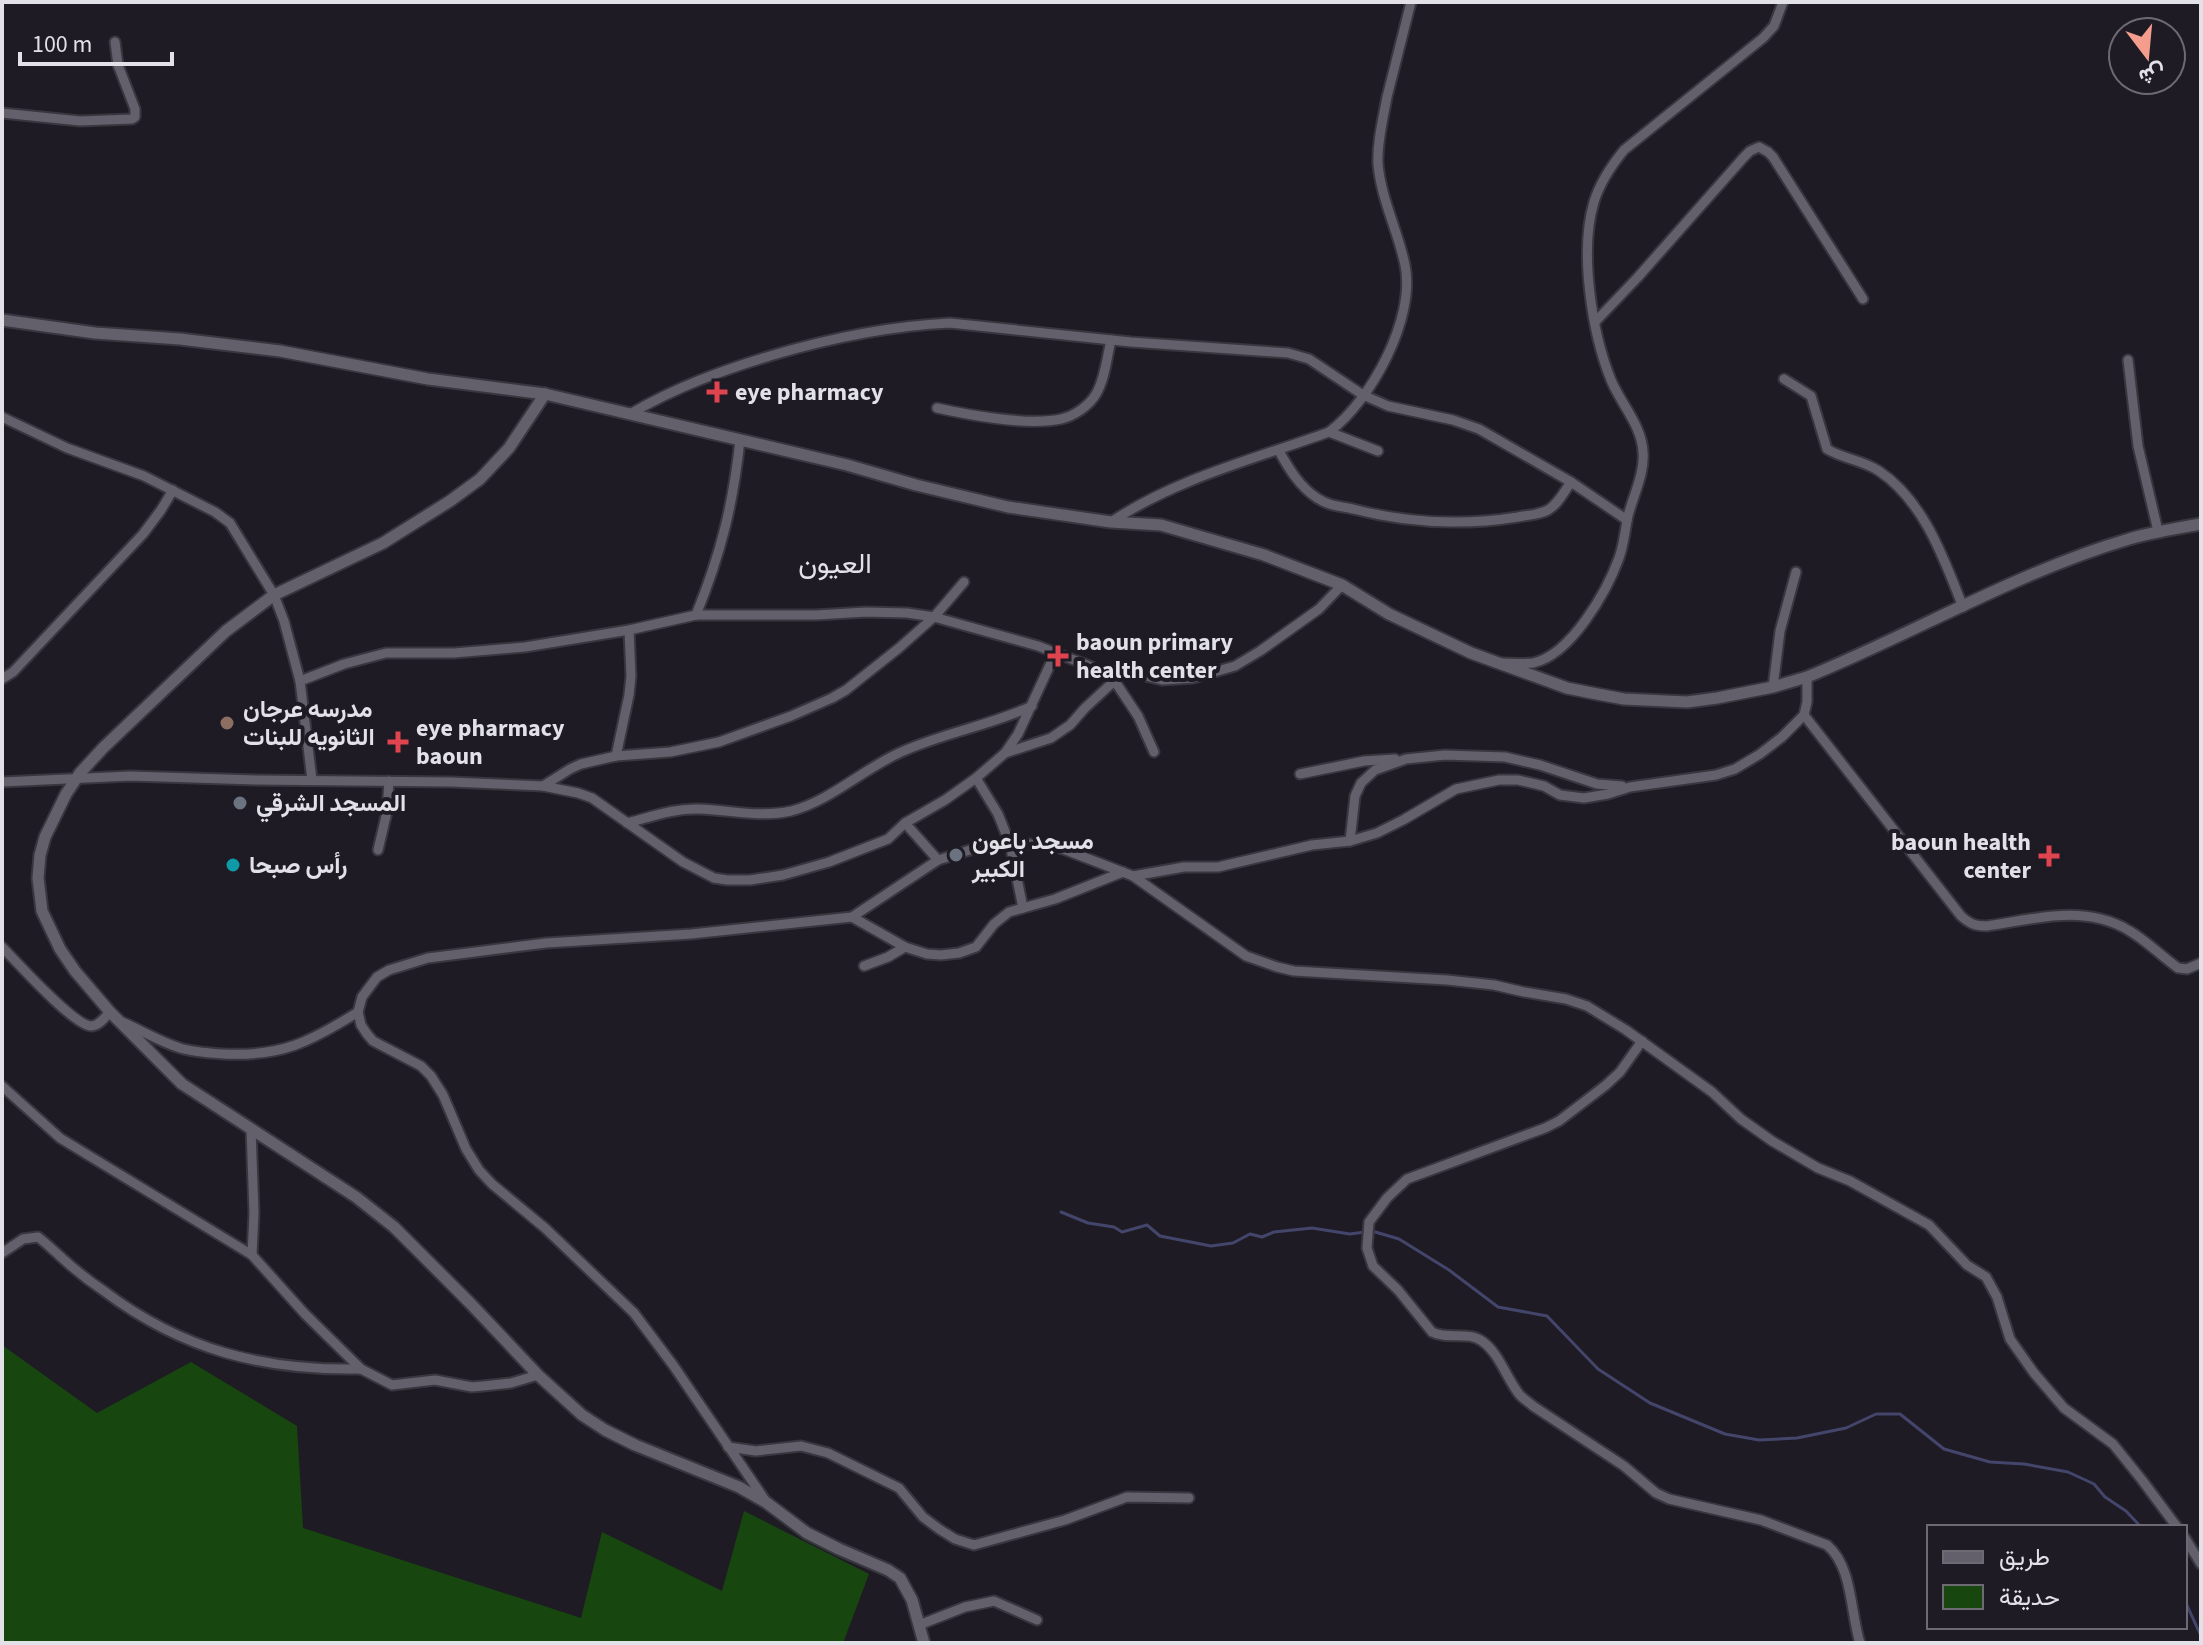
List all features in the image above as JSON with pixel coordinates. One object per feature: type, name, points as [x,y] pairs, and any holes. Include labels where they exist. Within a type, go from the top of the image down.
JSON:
[{"type":"street","points":[[1111,522],[1169,488],[1329,432],[1343,421],[1363,395],[1387,355],[1398,329],[1406,293],[1406,270],[1382,186],[1378,149],[1382,120],[1411,2]]},
{"type":"street","points":[[1498,664],[1534,663],[1559,648],[1587,618],[1621,553],[1643,461],[1643,450],[1635,426],[1612,381],[1595,322],[1588,261],[1589,227],[1597,195],[1624,150],[1763,38],[1774,26],[1783,2]]},
{"type":"street","points":[[2,113],[71,121],[132,119],[135,109],[118,65],[115,42]]},
{"type":"street","points":[[1595,322],[1744,157],[1759,147],[1773,157],[1863,299]]},
{"type":"street","points":[[2,320],[95,333],[280,351],[428,379],[545,394],[1008,507],[1111,522],[1161,525],[1264,555],[1342,585],[1389,614],[1498,664],[1567,688],[1624,699],[1687,702],[1773,687],[1807,677],[2089,552],[2158,531],[2201,524]]},
{"type":"street","points":[[630,414],[699,379],[784,352],[880,329],[950,323],[1111,340],[1288,353],[1309,359],[1363,395],[1388,406],[1479,429],[1571,482],[1627,520]]},
{"type":"street","points":[[937,408],[1012,419],[1065,418],[1077,413],[1096,394],[1111,340]]},
{"type":"street","points":[[2128,360],[2138,446],[2158,531]]},
{"type":"street","points":[[1784,379],[1811,396],[1827,449],[1869,464],[1882,473],[1924,520],[1963,607]]},
{"type":"street","points":[[545,394],[498,462],[480,479],[383,543],[274,595],[226,631],[103,748],[76,779],[45,837],[38,868],[39,900],[60,949],[75,971],[110,1012],[182,1084],[356,1197],[394,1227],[538,1375],[582,1415],[635,1445],[739,1487],[767,1503],[807,1533],[900,1578],[912,1600],[924,1643]]},
{"type":"street","points":[[2,417],[67,448],[144,476],[215,512],[230,523],[274,595],[292,645],[300,681],[312,780]]},
{"type":"street","points":[[1329,432],[1378,451]]},
{"type":"street","points":[[696,615],[726,532],[740,440]]},
{"type":"street","points":[[1279,451],[1301,485],[1329,505],[1422,521],[1492,521],[1544,512],[1556,504],[1571,482]]},
{"type":"street","points":[[2,679],[13,672],[143,534],[173,490]]},
{"type":"street","points":[[1773,687],[1780,631],[1796,572]]},
{"type":"street","points":[[543,786],[581,764],[719,742],[802,711],[846,690],[934,617],[964,582]]},
{"type":"street","points":[[300,681],[386,653],[489,651],[575,640],[696,615],[866,612],[934,617],[1038,646],[1100,670],[1125,671],[1162,680],[1193,678],[1235,666],[1271,644],[1319,609],[1342,585]]},
{"type":"street","points":[[616,756],[631,676],[629,630]]},
{"type":"street","points":[[2,782],[130,776],[543,786],[592,798],[714,878],[738,880],[783,875],[829,862],[888,839],[905,823],[976,778],[1005,753],[1032,706],[1055,654]]},
{"type":"street","points":[[1005,753],[1051,738],[1070,725],[1125,671]]},
{"type":"street","points":[[1133,876],[1184,867],[1218,867],[1312,845],[1350,841],[1377,833],[1456,789],[1499,780],[1518,780],[1544,786],[1560,795],[1584,798],[1630,787],[1716,775],[1735,769],[1771,745],[1804,715],[1807,677]]},
{"type":"street","points":[[1114,680],[1138,716],[1154,752]]},
{"type":"street","points":[[627,823],[681,810],[771,814],[804,807],[900,752],[1008,717],[1032,706]]},
{"type":"street","points":[[1804,715],[1968,922],[1987,926],[2075,914],[2117,924],[2178,968],[2187,969],[2201,963]]},
{"type":"street","points":[[1300,774],[1364,761],[1445,755],[1505,757],[1597,784],[1630,787]]},
{"type":"street","points":[[1350,841],[1355,796],[1361,783],[1375,770],[1406,759]]},
{"type":"street","points":[[976,778],[998,814],[1010,844],[1023,908]]},
{"type":"street","points":[[378,850],[387,812],[389,781]]},
{"type":"street","points":[[905,823],[938,860]]},
{"type":"street","points":[[767,1503],[634,1313],[479,1170],[431,1076],[421,1066],[373,1041],[361,1025],[358,1012],[362,997],[377,977],[428,958],[546,943],[691,934],[852,917],[938,860],[970,850],[1010,844],[1040,844],[1063,849],[1133,876],[1246,956],[1277,967],[1294,971],[1482,984],[1566,999],[1587,1006],[1712,1092],[1741,1119],[1772,1141],[1929,1225],[1967,1265],[1986,1277],[1997,1297],[2010,1339],[2034,1373],[2064,1408],[2113,1444],[2176,1525]]},
{"type":"street","points":[[852,917],[905,947],[941,955],[972,949],[999,919],[1023,908],[1123,872]]},
{"type":"street","points":[[2,947],[68,1013],[84,1024],[97,1025],[110,1012]]},
{"type":"street","points":[[864,966],[905,947]]},
{"type":"street","points":[[122,1022],[184,1049],[239,1055],[301,1044],[358,1012]]},
{"type":"street","points":[[1642,1041],[1620,1072],[1559,1121],[1407,1179],[1387,1198],[1369,1222],[1367,1248],[1370,1258],[1373,1266],[1398,1290],[1432,1332],[1439,1336],[1480,1339],[1520,1395],[1614,1459],[1656,1493],[1689,1505],[1761,1520],[1827,1545],[1839,1558],[1846,1574],[1860,1643]]},
{"type":"street","points":[[2,1086],[60,1138],[252,1255],[305,1314],[361,1369],[392,1385],[435,1380],[472,1387],[495,1386],[538,1375]]},
{"type":"street","points":[[251,1129],[252,1255]]},
{"type":"street","points":[[2,1253],[29,1237],[38,1237],[101,1290],[138,1315],[172,1334],[230,1355],[267,1363],[333,1370],[361,1369]]},
{"type":"street","points":[[728,1447],[756,1451],[801,1446],[828,1453],[899,1488],[923,1517],[955,1539],[974,1545],[1065,1520],[1127,1497],[1189,1498]]},
{"type":"street","points":[[2187,1541],[2201,1564]]},
{"type":"street","points":[[919,1625],[965,1607],[994,1601],[1037,1620]]},
{"type":"green space","points":[[2,1345],[97,1413],[191,1362],[297,1426],[303,1528],[581,1618],[602,1532],[722,1591],[744,1511],[869,1574],[843,1643],[2,1643]]},
{"type":"waterway","points":[[1061,1212],[1122,1232],[1147,1225],[1160,1236],[1211,1246],[1233,1243],[1250,1234],[1262,1237],[1274,1232],[1312,1228],[1350,1234],[1372,1231],[1399,1239],[1449,1270],[1498,1307],[1547,1316],[1598,1369],[1650,1403],[1725,1434],[1759,1440],[1797,1438],[1846,1428],[1876,1414],[1900,1414],[1944,1449],[1990,1462],[2068,1472],[2094,1484],[2139,1525]]},
{"type":"waterway","points":[[2187,1605],[2201,1636]]},
{"type":"place","name":"eye pharmacy","points":[[717,392]]},
{"type":"place","name":"baoun primary health center","points":[[1058,656]]},
{"type":"place","name":"مدرسه عرجان الثانويه للبنات","points":[[227,723]]},
{"type":"place","name":"eye pharmacy baoun","points":[[398,742]]},
{"type":"place","name":"المسجد الشرقي","points":[[240,803]]},
{"type":"place","name":"مسجد باعون الكبير","points":[[956,855]]},
{"type":"place","name":"baoun health center","points":[[2049,856]]},
{"type":"place","name":"رأس صبحا","points":[[233,865]]},
{"type":"district","name":"العيون","points":[[835,563]]}]
